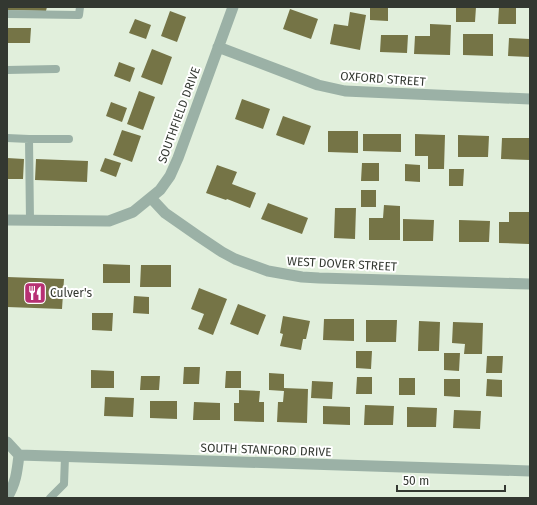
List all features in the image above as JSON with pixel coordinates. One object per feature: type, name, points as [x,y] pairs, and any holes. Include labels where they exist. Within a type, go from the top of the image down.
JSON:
[{"type":"street","name":"SOUTHFIELD DRIVE","points":[[7,220],[109,220],[133,212],[160,190],[170,176],[178,158],[233,7]]},
{"type":"street","name":"OXFORD STREET","points":[[218,47],[318,85],[345,92],[530,99]]},
{"type":"street","name":"WEST DOVER STREET","points":[[150,198],[165,213],[222,252],[268,271],[302,277],[319,278],[530,284]]},
{"type":"street","points":[[7,442],[19,456],[16,478],[12,490],[7,498]]},
{"type":"street","name":"SOUTH STANFORD DRIVE","points":[[19,456],[530,471]]},
{"type":"lane","points":[[7,14],[79,16],[80,7]]},
{"type":"lane","points":[[7,70],[56,69]]},
{"type":"lane","points":[[7,138],[68,139]]},
{"type":"lane","points":[[29,139],[30,221]]},
{"type":"lane","points":[[50,498],[64,484],[65,457]]},
{"type":"building","points":[[7,7],[47,7],[46,11],[7,10]]},
{"type":"building","points":[[370,7],[388,7],[388,21],[370,20]]},
{"type":"building","points":[[456,7],[476,7],[475,22],[456,22]]},
{"type":"building","points":[[499,7],[516,7],[516,24],[498,24]]},
{"type":"building","points":[[290,9],[318,19],[311,39],[283,29]]},
{"type":"building","points":[[170,11],[186,17],[177,42],[161,36]]},
{"type":"building","points":[[350,12],[366,15],[360,50],[330,44],[334,24],[348,26]]},
{"type":"building","points":[[135,19],[151,25],[146,39],[129,33]]},
{"type":"building","points":[[430,24],[451,25],[450,55],[414,54],[415,36],[430,36]]},
{"type":"building","points":[[7,28],[31,28],[30,43],[7,43]]},
{"type":"building","points":[[463,34],[493,34],[493,56],[463,55]]},
{"type":"building","points":[[381,35],[408,35],[407,53],[380,52]]},
{"type":"building","points":[[509,38],[530,39],[530,57],[508,56]]},
{"type":"building","points":[[152,49],[172,57],[162,85],[141,77]]},
{"type":"building","points":[[119,62],[135,68],[130,82],[114,76]]},
{"type":"building","points":[[139,91],[155,97],[143,130],[127,124]]},
{"type":"building","points":[[242,99],[270,109],[263,129],[235,119]]},
{"type":"building","points":[[111,102],[127,108],[122,122],[106,116]]},
{"type":"building","points":[[283,116],[311,126],[304,145],[276,135]]},
{"type":"building","points":[[122,130],[141,136],[132,162],[113,155]]},
{"type":"building","points":[[328,131],[358,131],[358,153],[328,152]]},
{"type":"building","points":[[363,134],[401,134],[401,152],[363,151]]},
{"type":"building","points":[[415,134],[445,135],[444,169],[428,169],[428,156],[415,156]]},
{"type":"building","points":[[458,135],[489,136],[488,157],[458,157]]},
{"type":"building","points":[[502,138],[530,138],[530,160],[501,159]]},
{"type":"building","points":[[7,158],[24,159],[23,179],[7,179]]},
{"type":"building","points":[[105,158],[121,163],[116,177],[100,171]]},
{"type":"building","points":[[36,159],[88,161],[87,182],[35,180]]},
{"type":"building","points":[[362,163],[379,163],[379,181],[361,181]]},
{"type":"building","points":[[405,164],[420,165],[420,182],[405,181]]},
{"type":"building","points":[[217,165],[237,172],[232,184],[256,193],[250,208],[206,193]]},
{"type":"building","points":[[449,169],[464,169],[463,186],[449,186]]},
{"type":"building","points":[[361,190],[376,190],[376,207],[361,207]]},
{"type":"building","points":[[268,203],[308,218],[302,234],[261,219]]},
{"type":"building","points":[[384,205],[400,206],[400,240],[369,240],[369,218],[383,218]]},
{"type":"building","points":[[335,208],[356,208],[355,239],[334,238]]},
{"type":"building","points":[[509,212],[530,212],[529,244],[499,243],[499,222],[509,222]]},
{"type":"building","points":[[403,219],[434,220],[433,241],[403,241]]},
{"type":"building","points":[[459,220],[490,221],[489,242],[459,242]]},
{"type":"building","points":[[103,264],[130,265],[130,283],[103,283]]},
{"type":"building","points":[[141,265],[171,265],[171,287],[140,287]]},
{"type":"building","name":"Culver's","points":[[7,277],[64,279],[62,309],[7,307]]},
{"type":"building","points":[[199,288],[227,299],[213,335],[198,329],[204,314],[191,309]]},
{"type":"building","points":[[134,296],[149,297],[149,314],[133,313]]},
{"type":"building","points":[[238,304],[266,315],[258,335],[230,324]]},
{"type":"building","points":[[92,313],[113,313],[112,331],[92,330]]},
{"type":"building","points":[[283,316],[310,321],[306,339],[303,339],[301,350],[280,346],[283,334],[280,333]]},
{"type":"building","points":[[324,319],[354,319],[354,341],[323,340]]},
{"type":"building","points":[[366,320],[397,320],[396,342],[366,342]]},
{"type":"building","points":[[419,321],[440,322],[439,351],[418,351]]},
{"type":"building","points":[[453,322],[483,323],[482,354],[464,354],[465,344],[452,343]]},
{"type":"building","points":[[356,351],[372,351],[371,369],[356,368]]},
{"type":"building","points":[[444,353],[460,353],[459,371],[444,370]]},
{"type":"building","points":[[487,356],[503,356],[502,373],[486,373]]},
{"type":"building","points":[[184,367],[200,367],[199,384],[183,384]]},
{"type":"building","points":[[91,370],[114,371],[114,388],[91,388]]},
{"type":"building","points":[[226,371],[241,371],[241,388],[225,388]]},
{"type":"building","points":[[269,373],[284,374],[284,388],[308,389],[307,423],[277,422],[278,402],[283,402],[284,391],[269,390]]},
{"type":"building","points":[[141,376],[160,376],[159,390],[140,390]]},
{"type":"building","points":[[357,377],[372,377],[372,394],[356,394]]},
{"type":"building","points":[[399,378],[415,378],[415,395],[399,395]]},
{"type":"building","points":[[444,379],[460,379],[460,397],[444,396]]},
{"type":"building","points":[[487,379],[502,380],[502,397],[486,396]]},
{"type":"building","points":[[312,381],[333,382],[332,399],[311,398]]},
{"type":"building","points":[[239,390],[260,391],[259,402],[264,402],[264,422],[234,421],[234,403],[239,403]]},
{"type":"building","points":[[105,397],[134,398],[133,417],[104,416]]},
{"type":"building","points":[[150,401],[177,401],[177,419],[150,418]]},
{"type":"building","points":[[194,402],[220,403],[220,420],[193,420]]},
{"type":"building","points":[[365,405],[394,406],[393,425],[364,425]]},
{"type":"building","points":[[323,406],[350,407],[350,425],[323,424]]},
{"type":"building","points":[[407,407],[437,408],[436,427],[407,427]]},
{"type":"building","points":[[454,410],[481,411],[480,429],[453,428]]},
{"type":"place","name":"Culver's","points":[[35,293]]}]
